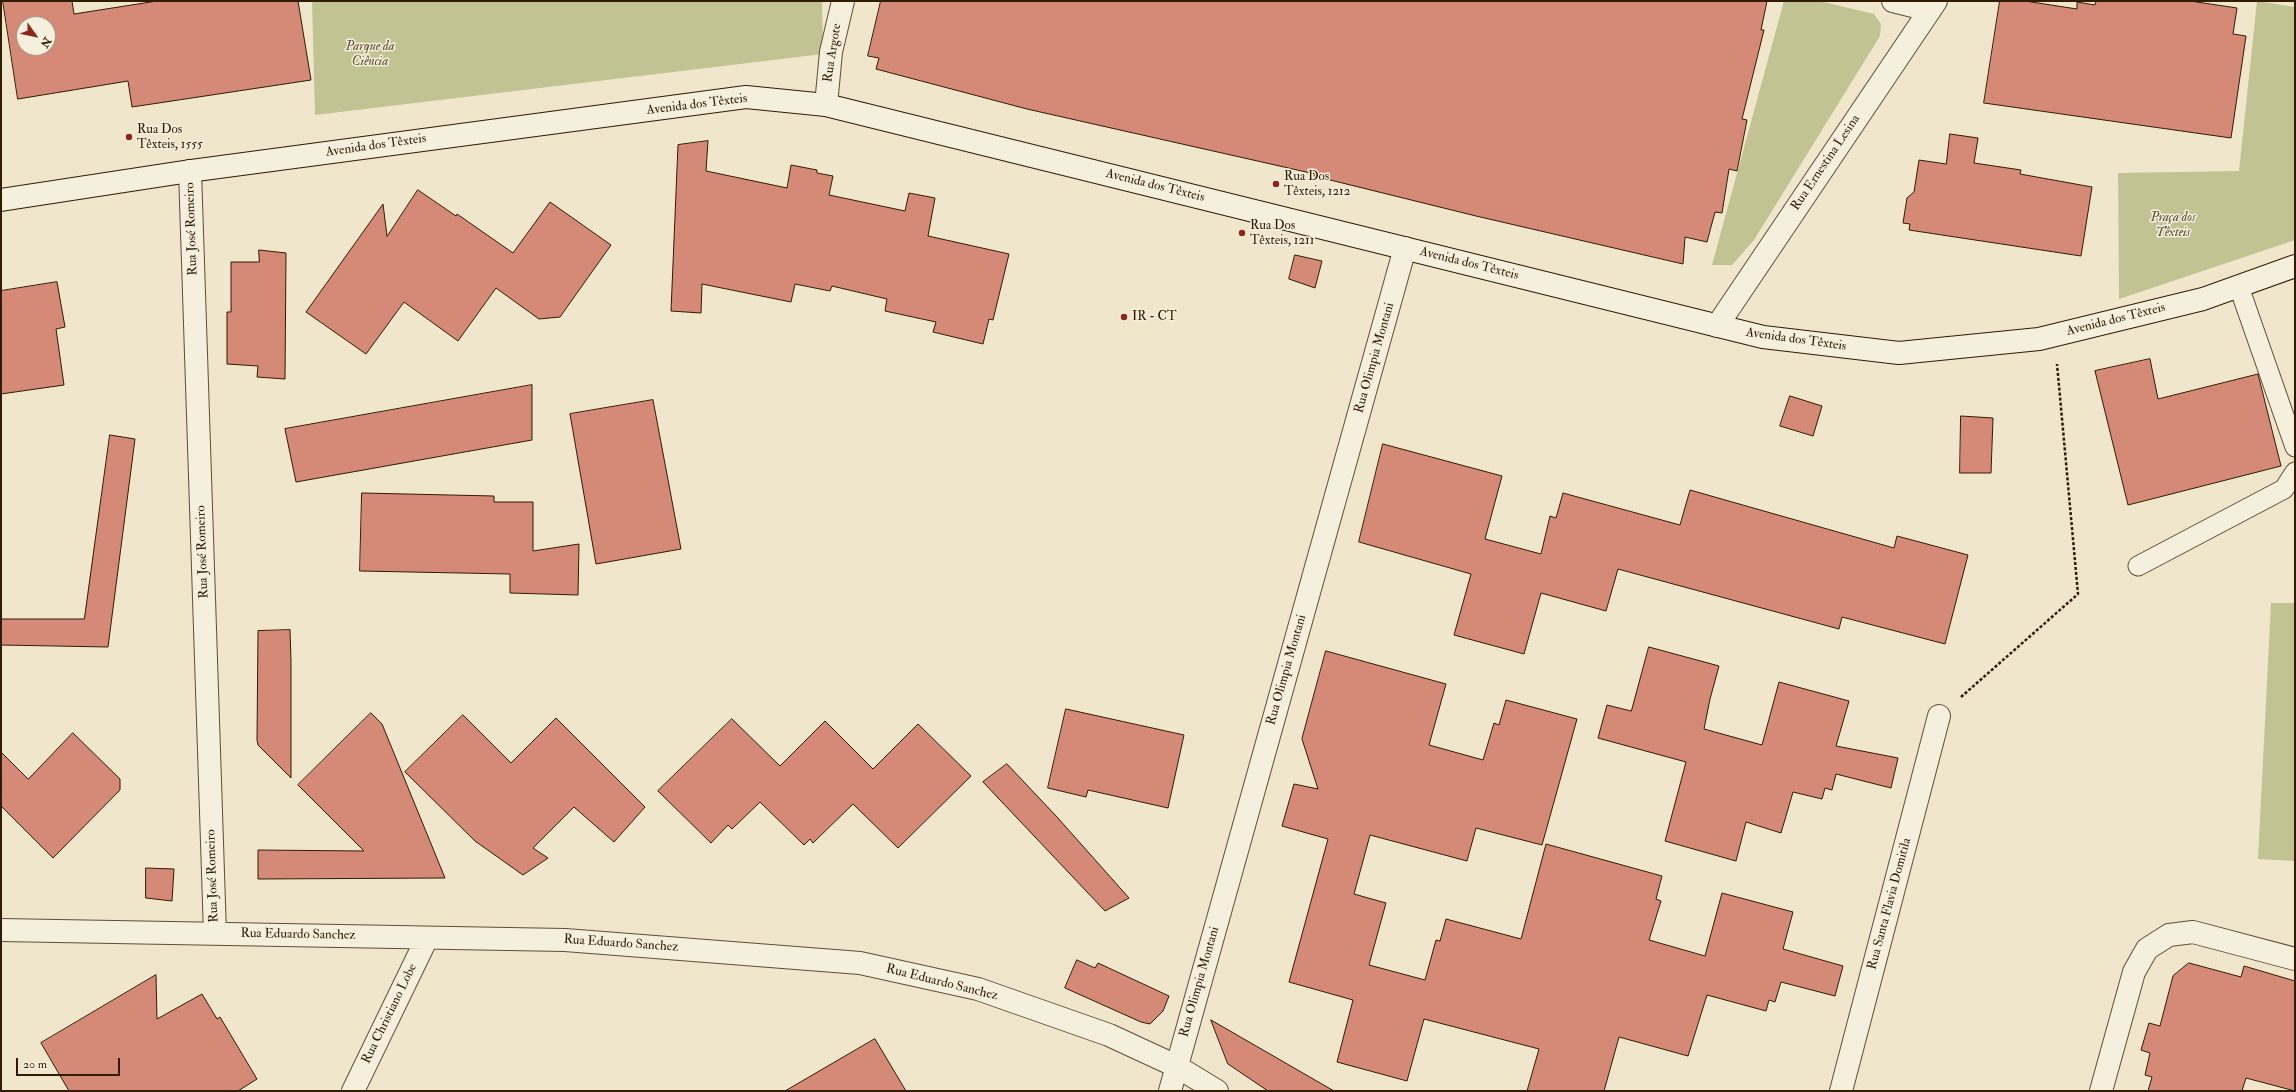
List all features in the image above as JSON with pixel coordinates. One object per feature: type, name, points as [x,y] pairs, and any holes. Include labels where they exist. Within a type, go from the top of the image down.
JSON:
[{"type":"street","name":"Rua Argote","points":[[826,105],[831,52],[843,1]]},
{"type":"street","points":[[1893,1],[1932,5]]},
{"type":"street","name":"Rua Ernestina Lesina","points":[[1717,326],[1932,5]]},
{"type":"street","name":"Avenida dos Têxteis","points":[[1,200],[190,171],[746,97],[826,105],[1763,337],[1899,353],[2039,339],[2203,299],[2295,266]]},
{"type":"street","name":"Rua José Romeiro","points":[[190,171],[215,934]]},
{"type":"street","name":"Rua Olimpia Montani","points":[[1170,1091],[1405,248]]},
{"type":"street","name":"Rua Santa Flavia Domitila","points":[[1841,1091],[1939,716]]},
{"type":"street","name":"Rua Eduardo Sanchez","points":[[1,930],[565,940],[860,963],[978,989],[1109,1035],[1176,1066],[1217,1091]]},
{"type":"street","points":[[2101,1091],[2134,972],[2147,949],[2169,935],[2193,932],[2295,959]]},
{"type":"street","name":"Rua Christiano Lobe","points":[[353,1091],[427,938]]},
{"type":"lane","points":[[2239,287],[2295,447]]},
{"type":"lane","points":[[2138,566],[2284,489],[2295,472]]},
{"type":"path","points":[[1939,716],[2078,594],[2054,335]]},
{"type":"green space","name":"Parque da Ciência","points":[[312,1],[822,1],[823,54],[315,115]]},
{"type":"green space","points":[[1784,1],[1819,1],[1874,14],[1881,24],[1880,36],[1754,240],[1732,265],[1712,265]]},
{"type":"green space","name":"Praça dos Têxteis","points":[[2257,1],[2295,7],[2295,240],[2119,299],[2118,173],[2239,171]]},
{"type":"green space","points":[[2271,603],[2295,603],[2295,861],[2258,859]]},
{"type":"building","points":[[3,1],[72,1],[74,14],[157,1],[298,1],[311,80],[132,107],[128,81],[18,99]]},
{"type":"building","points":[[881,1],[1767,1],[1761,30],[1764,30],[1742,119],[1747,120],[1737,171],[1729,169],[1722,213],[1715,212],[1707,242],[1685,237],[1683,264],[1476,216],[1314,176],[1315,174],[1027,109],[876,69],[879,58],[868,56]]},
{"type":"building","points":[[2000,1],[2025,1],[2077,9],[2077,2],[2095,5],[2096,1],[2190,1],[2237,8],[2233,34],[2246,36],[2231,138],[1984,103]]},
{"type":"building","points":[[1950,134],[1978,138],[1974,163],[2021,170],[2020,174],[2092,187],[2081,256],[1909,230],[1910,224],[1903,223],[1907,198],[1914,192],[1919,160],[1946,164]]},
{"type":"building","points":[[708,141],[706,171],[787,188],[791,165],[817,170],[817,173],[833,176],[829,195],[905,211],[909,193],[935,198],[928,236],[1009,254],[993,320],[989,319],[983,344],[933,332],[936,322],[885,311],[887,299],[832,286],[830,291],[795,284],[791,302],[702,284],[701,313],[671,311],[678,145]]},
{"type":"building","points":[[418,190],[456,216],[457,214],[513,253],[550,202],[611,245],[560,317],[539,319],[496,288],[458,341],[404,302],[366,354],[306,312],[383,204],[387,236]]},
{"type":"building","points":[[259,250],[286,253],[285,379],[257,377],[258,366],[227,364],[227,312],[231,312],[231,262],[259,262]]},
{"type":"building","points":[[1295,255],[1322,261],[1315,288],[1289,279]]},
{"type":"building","points":[[57,282],[65,327],[56,329],[64,385],[1,394],[1,291]]},
{"type":"building","points":[[2150,359],[2158,399],[2258,374],[2281,466],[2128,505],[2095,371]]},
{"type":"building","points":[[532,385],[532,440],[296,482],[285,429]]},
{"type":"building","points":[[1790,396],[1822,406],[1813,436],[1780,426]]},
{"type":"building","points":[[653,400],[681,549],[596,564],[570,414]]},
{"type":"building","points":[[1961,416],[1993,418],[1991,473],[1960,473]]},
{"type":"building","points":[[110,435],[135,439],[108,647],[1,645],[1,619],[84,619]]},
{"type":"building","points":[[1383,444],[1502,476],[1485,539],[1541,554],[1550,516],[1556,518],[1563,493],[1680,525],[1690,490],[1894,548],[1897,536],[1968,555],[1945,644],[1842,617],[1839,629],[1618,569],[1606,611],[1541,593],[1524,654],[1454,635],[1471,574],[1359,542]]},
{"type":"building","points":[[362,493],[494,496],[494,502],[533,502],[533,551],[579,544],[578,595],[510,593],[510,574],[360,571]]},
{"type":"building","points":[[290,630],[291,778],[258,745],[257,740],[258,631]]},
{"type":"building","points":[[1649,647],[1719,666],[1704,729],[1762,745],[1779,682],[1849,701],[1836,746],[1898,758],[1891,788],[1836,774],[1832,790],[1825,788],[1822,799],[1793,792],[1781,833],[1746,822],[1736,861],[1665,841],[1686,762],[1598,738],[1607,705],[1631,711]]},
{"type":"building","points":[[1326,651],[1446,684],[1429,745],[1483,760],[1494,723],[1499,725],[1506,700],[1577,719],[1542,845],[1476,828],[1467,861],[1370,835],[1354,894],[1386,903],[1369,965],[1425,980],[1436,940],[1440,941],[1446,919],[1521,939],[1546,844],[1662,876],[1656,899],[1661,901],[1649,940],[1705,956],[1722,893],[1793,912],[1783,949],[1843,966],[1835,996],[1781,982],[1775,1002],[1769,1000],[1766,1011],[1707,995],[1688,1056],[1619,1037],[1604,1091],[1527,1091],[1539,1049],[1424,1019],[1407,1081],[1337,1062],[1353,1000],[1289,982],[1328,839],[1282,826],[1294,784],[1318,789],[1302,739]]},
{"type":"building","points":[[1066,709],[1184,735],[1168,808],[1088,790],[1086,797],[1048,788]]},
{"type":"building","points":[[371,713],[382,724],[445,878],[258,879],[258,850],[364,851],[298,785]]},
{"type":"building","points":[[463,715],[511,763],[556,718],[645,807],[614,842],[574,807],[533,848],[548,858],[523,875],[475,841],[405,772]]},
{"type":"building","points":[[732,719],[780,766],[825,721],[873,769],[918,724],[971,776],[898,848],[853,804],[813,843],[810,839],[804,845],[760,802],[732,829],[728,825],[711,843],[658,791]]},
{"type":"building","points":[[73,733],[120,779],[120,790],[53,858],[1,806],[1,752],[28,779]]},
{"type":"building","points":[[1007,764],[1057,817],[1129,898],[1105,911],[983,782]]},
{"type":"building","points":[[146,868],[174,869],[172,901],[146,898]]},
{"type":"building","points":[[1077,960],[1095,968],[1098,963],[1169,996],[1163,1011],[1150,1024],[1141,1022],[1065,988]]},
{"type":"building","points":[[2189,963],[2241,977],[2244,966],[2295,981],[2295,1091],[2246,1078],[2242,1091],[2148,1091],[2152,1077],[2145,1075],[2150,1053],[2141,1050],[2149,1023],[2160,1026],[2173,976]]},
{"type":"building","points":[[156,975],[157,1019],[202,994],[217,1019],[220,1017],[257,1079],[238,1091],[69,1091],[41,1043]]},
{"type":"building","points":[[1211,1020],[1334,1091],[1268,1091],[1228,1064]]},
{"type":"building","points":[[875,1039],[906,1091],[785,1091],[833,1063]]},
{"type":"place","name":"Rua Dos Têxteis, 1555","points":[[129,137]]},
{"type":"place","name":"Rua Dos Têxteis, 1212","points":[[1276,184]]},
{"type":"place","name":"Rua Dos Têxteis, 1211","points":[[1242,233]]},
{"type":"place","name":"IR - CT","points":[[1124,317]]}]
